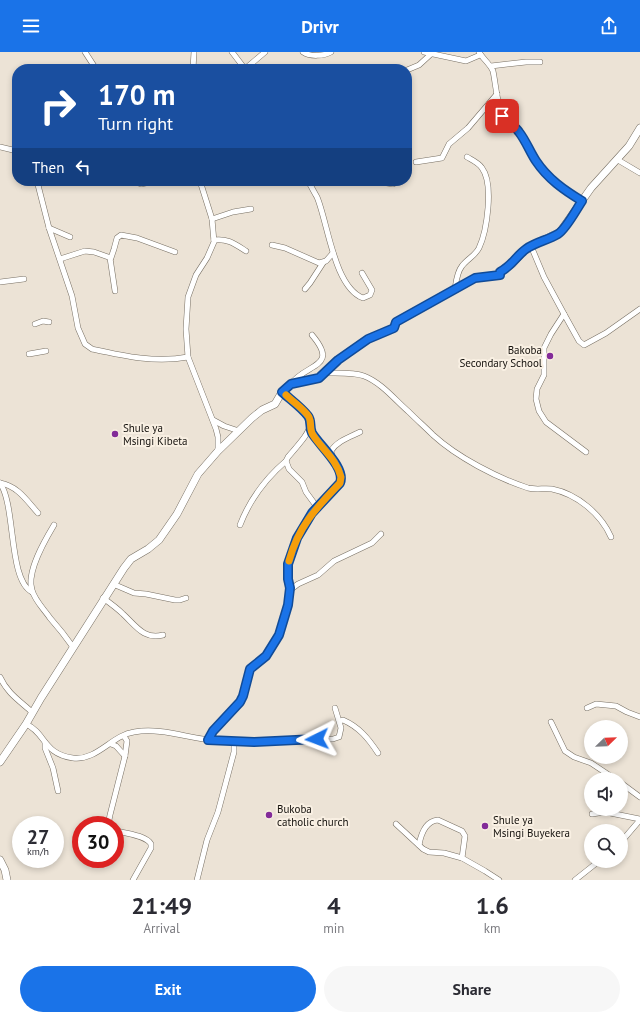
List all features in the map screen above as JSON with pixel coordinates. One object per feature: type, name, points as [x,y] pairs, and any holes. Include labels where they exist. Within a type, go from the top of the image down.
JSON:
[{"type":"street","points":[[193,64],[194,52]]},
{"type":"street","points":[[232,52],[241,64]]},
{"type":"street","points":[[249,64],[265,52]]},
{"type":"street","points":[[303,52],[311,55],[324,55],[331,52]]},
{"type":"street","points":[[424,52],[466,61],[480,53]]},
{"type":"street","points":[[475,52],[480,53],[491,66],[504,119],[507,123],[515,127],[520,132],[542,169],[555,183],[582,201]]},
{"type":"street","points":[[85,53],[93,64]]},
{"type":"street","points":[[412,68],[419,65],[431,54]]},
{"type":"street","points":[[491,66],[540,62]]},
{"type":"street","points":[[416,162],[442,158],[451,142],[468,128],[497,94]]},
{"type":"street","points":[[291,384],[319,378],[338,360],[368,339],[394,328],[396,322],[475,278],[500,275],[500,272],[512,264],[531,246],[560,232],[591,188],[618,160],[629,146],[640,128]]},
{"type":"street","points":[[0,147],[12,150]]},
{"type":"street","points":[[455,289],[461,267],[479,248],[486,230],[488,217],[488,194],[485,173],[481,166],[467,158]]},
{"type":"street","points":[[618,160],[640,172]]},
{"type":"street","points":[[39,186],[49,228],[72,296],[78,328],[83,341],[89,348],[136,358],[174,359],[188,357]]},
{"type":"street","points":[[202,186],[212,219],[214,240],[207,258],[196,275],[187,302],[186,329],[188,357],[213,420],[218,437],[218,450]]},
{"type":"street","points":[[311,186],[317,198],[336,263],[345,280],[356,294],[363,298],[370,296],[372,290],[362,273]]},
{"type":"street","points":[[212,219],[233,212],[251,209]]},
{"type":"street","points":[[49,228],[70,237]]},
{"type":"street","points":[[115,291],[110,258],[112,257],[117,238],[121,235],[137,238],[175,252]]},
{"type":"street","points":[[214,240],[227,240],[246,251]]},
{"type":"street","points":[[272,245],[285,248],[316,262],[323,262]]},
{"type":"street","points":[[531,246],[544,277],[575,335],[584,346],[606,333],[640,309]]},
{"type":"street","points":[[60,259],[85,251],[94,252],[110,258]]},
{"type":"street","points":[[305,289],[323,262],[333,253]]},
{"type":"street","points":[[0,282],[24,279]]},
{"type":"street","points":[[564,314],[550,334],[544,348],[544,375],[537,389],[536,403],[542,417],[546,422],[586,452]]},
{"type":"street","points":[[35,324],[43,321],[49,322]]},
{"type":"street","points":[[0,762],[26,724],[103,598],[131,558],[152,547],[166,532],[198,474],[218,450],[257,414],[275,404],[282,392],[299,375],[315,367],[322,360],[322,349],[312,335]]},
{"type":"street","points":[[29,354],[46,351]]},
{"type":"street","points":[[325,373],[364,376],[384,389],[459,456],[492,473],[529,488],[552,489],[572,496],[600,519],[607,527],[611,537]]},
{"type":"street","points":[[240,525],[246,509],[255,494],[272,473],[286,461],[310,429],[311,422],[308,416],[282,392]]},
{"type":"street","points":[[213,420],[238,432]]},
{"type":"street","points":[[208,740],[213,731],[240,702],[250,669],[266,656],[279,635],[288,605],[290,590],[288,570],[290,558],[302,528],[317,507],[341,481],[341,474],[334,461],[310,429]]},
{"type":"street","points":[[334,461],[331,452],[334,447],[360,432]]},
{"type":"street","points":[[286,461],[289,470],[302,482],[306,492],[317,507]]},
{"type":"street","points":[[0,483],[7,484],[20,492],[38,513]]},
{"type":"street","points":[[0,483],[7,496],[17,564],[28,590],[32,592],[73,647]]},
{"type":"street","points":[[32,592],[32,573],[42,544],[54,524]]},
{"type":"street","points":[[290,590],[298,584],[318,575],[334,561],[372,543],[381,534]]},
{"type":"street","points":[[113,584],[134,593],[175,600],[186,598]]},
{"type":"street","points":[[103,598],[142,632],[156,637],[163,635]]},
{"type":"street","points":[[0,677],[12,695],[32,712]]},
{"type":"street","points":[[587,708],[596,704],[616,706],[640,717]]},
{"type":"street","points":[[26,724],[32,727],[45,743],[55,752],[64,756],[76,758],[89,756],[132,732],[163,731],[208,740],[231,742],[333,739],[341,733],[340,722],[335,708]]},
{"type":"street","points":[[340,722],[343,720],[357,727],[368,738],[378,752]]},
{"type":"street","points":[[551,722],[565,751],[569,755],[591,763],[604,772]]},
{"type":"street","points":[[110,816],[125,756],[127,741],[124,736]]},
{"type":"street","points":[[197,880],[207,840],[218,812],[234,752],[234,744],[231,742]]},
{"type":"street","points":[[45,743],[45,748],[53,768],[58,791]]},
{"type":"street","points":[[111,744],[116,746],[125,756]]},
{"type":"street","points":[[628,789],[640,797]]},
{"type":"street","points":[[622,816],[640,820],[628,834]]},
{"type":"street","points":[[418,845],[423,830],[434,821],[438,820],[462,831],[464,834],[462,858]]},
{"type":"street","points":[[396,824],[418,845],[429,852],[444,853],[462,858],[499,880]]},
{"type":"street","points":[[124,834],[147,839],[151,844],[151,848],[133,880]]},
{"type":"street","points":[[0,860],[5,870],[7,880]]},
{"type":"street","points":[[575,880],[590,868]]},
{"type":"slow traffic","points":[[286,395],[308,416],[311,422],[310,429],[334,461],[341,477],[340,483],[317,507],[302,528],[289,561]]},
{"type":"place","name":"Bakoba Secondary School","points":[[550,356]]},
{"type":"place","name":"Shule ya Msingi Kibeta","points":[[115,434]]},
{"type":"place","name":"Bukoba catholic church","points":[[269,815]]},
{"type":"place","name":"Shule ya Msingi Buyekera","points":[[485,826]]},
{"type":"route","points":[[317,739],[254,742],[208,740],[213,731],[240,702],[250,669],[256,662],[262,660],[266,656],[279,635],[288,605],[290,588],[288,579],[288,564],[297,538],[312,513],[340,483],[341,479],[341,474],[334,461],[310,429],[311,422],[308,416],[282,392],[291,384],[319,378],[338,360],[368,339],[394,328],[396,322],[475,278],[500,275],[500,272],[512,264],[525,250],[536,243],[557,235],[562,230],[582,201],[567,192],[547,176],[535,160],[520,132],[515,127],[507,123],[502,116]]}]
